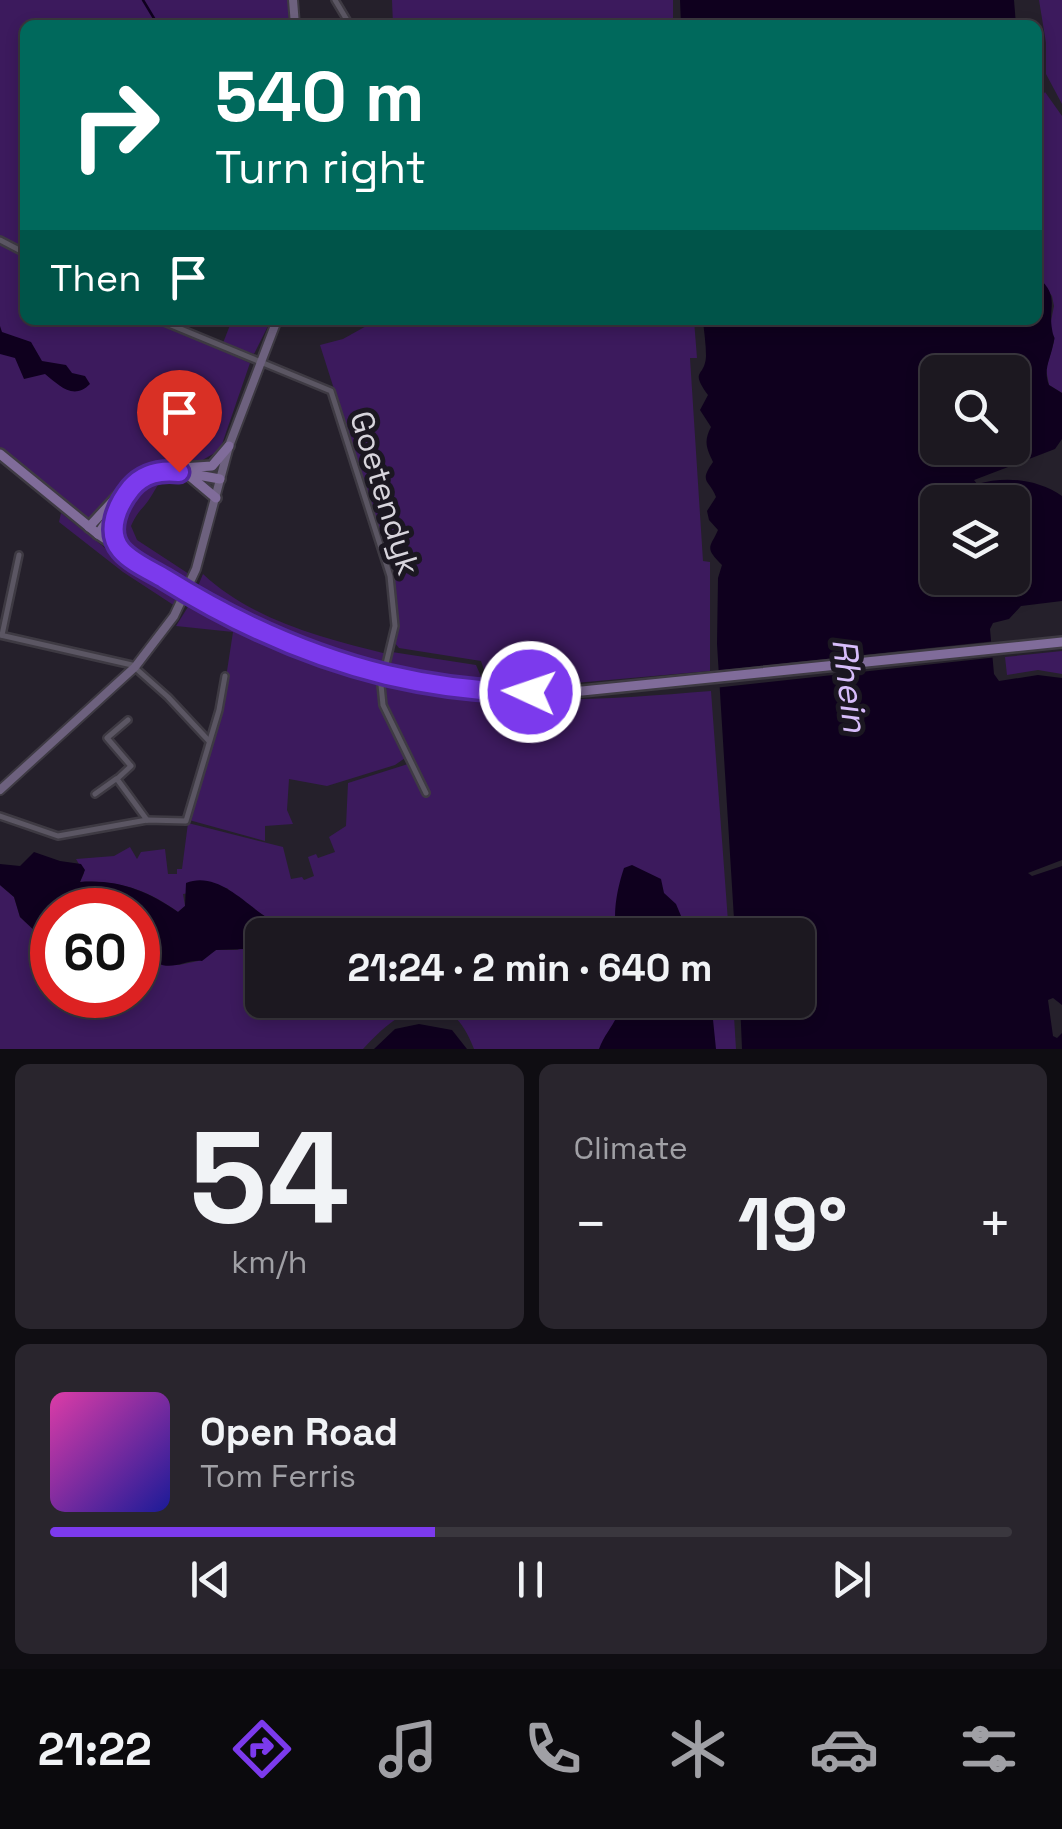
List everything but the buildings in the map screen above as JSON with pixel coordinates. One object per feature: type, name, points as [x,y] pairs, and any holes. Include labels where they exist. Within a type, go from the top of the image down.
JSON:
[{"type":"main road","points":[[0,790],[134,667],[166,629],[188,588],[229,446],[275,325]]},
{"type":"main road","points":[[98,534],[143,477],[154,472],[217,464],[229,446]]},
{"type":"main road","points":[[0,454],[88,527],[182,590],[286,642],[384,674],[479,690],[552,692],[632,688],[1062,642]]},
{"type":"main road","points":[[88,527],[140,475],[161,467],[220,479]]},
{"type":"main road","points":[[184,470],[216,498]]},
{"type":"main road","points":[[120,503],[113,530],[120,550]]},
{"type":"street","points":[[171,325],[260,362]]},
{"type":"street","name":"Goetendyk","points":[[260,362],[331,391],[390,576],[394,626],[380,685],[382,705],[426,793]]},
{"type":"street","points":[[19,555],[1,635],[134,667],[168,696],[210,742]]},
{"type":"street","points":[[0,816],[58,836],[147,820],[186,821],[225,676]]},
{"type":"street","points":[[95,794],[132,766],[107,738],[128,720]]},
{"type":"street","points":[[117,779],[147,820]]},
{"type":"shaded area","points":[[0,0],[288,0],[289,20],[20,20],[20,247],[0,237]]},
{"type":"shaded area","points":[[392,0],[673,0],[673,20],[393,20]]},
{"type":"shaded area","points":[[1039,0],[1062,0],[1062,104],[1046,74]]},
{"type":"shaded area","points":[[1045,92],[1062,116],[1062,393],[1049,385],[1046,369],[1054,342],[1050,326],[1054,306],[1042,282]]},
{"type":"shaded area","points":[[0,243],[20,253],[20,325],[164,325],[250,363],[220,450],[199,462],[172,462],[174,477],[159,484],[131,526],[137,540],[189,574],[185,584],[104,532],[0,447]]},
{"type":"shaded area","points":[[230,325],[268,325],[254,354],[223,343]]},
{"type":"shaded area","points":[[368,325],[694,325],[697,358],[690,358],[703,561],[710,562],[710,671],[575,683],[488,682],[481,661],[399,648],[394,642],[397,627],[392,573],[415,561],[415,557],[405,552],[387,556],[320,345],[343,339]]},
{"type":"shaded area","points":[[61,513],[119,559],[181,597],[175,606],[59,522]]},
{"type":"shaded area","points":[[203,574],[243,604],[289,625],[387,654],[381,667],[286,634],[196,591]]},
{"type":"shaded area","points":[[191,602],[296,652],[378,679],[380,706],[405,751],[405,758],[395,765],[327,786],[289,779],[287,810],[293,824],[265,826],[265,841],[189,820],[221,710],[233,632],[176,626]]},
{"type":"shaded area","points":[[1062,651],[1062,674],[1038,670],[1007,675],[1005,657]]},
{"type":"shaded area","points":[[392,652],[476,665],[483,681],[390,669]]},
{"type":"shaded area","points":[[387,681],[468,695],[548,700],[711,691],[728,918],[268,918],[227,888],[183,894],[185,906],[178,912],[160,901],[160,888],[80,882],[84,873],[76,859],[114,856],[130,847],[137,859],[141,852],[165,849],[168,874],[177,874],[177,869],[182,869],[188,823],[283,847],[291,879],[314,876],[308,857],[335,852],[329,837],[346,826],[348,783],[408,764],[420,777],[391,718]]},
{"type":"shaded area","points":[[0,885],[14,897],[20,917],[30,926],[30,1018],[160,1018],[160,961],[179,965],[198,961],[216,950],[245,947],[245,1018],[398,1018],[363,1049],[0,1049]]},
{"type":"shaded area","points":[[455,1018],[734,1018],[736,1049],[474,1049]]},
{"type":"water","points":[[680,0],[1014,0],[1016,20],[681,20]]},
{"type":"water","name":"Rhein","points":[[1042,281],[1049,290],[1055,338],[1047,375],[1049,385],[1062,393],[1062,439],[1055,449],[1030,459],[1030,355],[920,355],[920,465],[1013,465],[974,480],[977,484],[1021,481],[1062,496],[1062,601],[1021,606],[1009,619],[993,623],[990,629],[994,674],[999,681],[1038,675],[1062,678],[1062,860],[1028,873],[1032,876],[1062,866],[1062,1005],[1053,998],[1048,1000],[1053,1036],[1057,1038],[1062,1033],[1062,1049],[742,1049],[741,1018],[815,1018],[815,918],[734,918],[717,644],[718,578],[722,565],[710,548],[718,530],[707,511],[716,497],[706,478],[713,462],[707,445],[711,427],[700,410],[708,395],[699,377],[705,363],[703,325],[1042,325]]},
{"type":"water","points":[[0,326],[2,332],[31,342],[42,361],[66,365],[72,373],[85,376],[90,384],[72,391],[45,374],[24,379],[15,358],[0,354]]},
{"type":"water","points":[[34,852],[81,864],[85,870],[80,882],[107,882],[132,888],[30,888],[30,926],[20,917],[14,897],[0,885],[0,864],[20,866]]},
{"type":"water","points":[[632,865],[661,879],[664,893],[676,904],[682,918],[615,918],[624,868]]},
{"type":"water","points":[[197,880],[219,885],[268,918],[245,918],[244,949],[216,950],[202,961],[163,965],[160,901],[178,912],[185,906],[186,883]]},
{"type":"water","points":[[615,1018],[713,1018],[716,1049],[599,1049]]},
{"type":"water","points":[[419,1024],[452,1030],[467,1049],[374,1049],[395,1029]]},
{"type":"pier","points":[[996,641],[998,657],[714,688],[713,671]]},
{"type":"waterway","points":[[143,0],[155,20]]},
{"type":"route","points":[[179,472],[167,470],[143,477],[120,503],[114,521],[114,536],[120,550],[155,573],[246,625],[345,663],[416,681],[530,692]]}]
